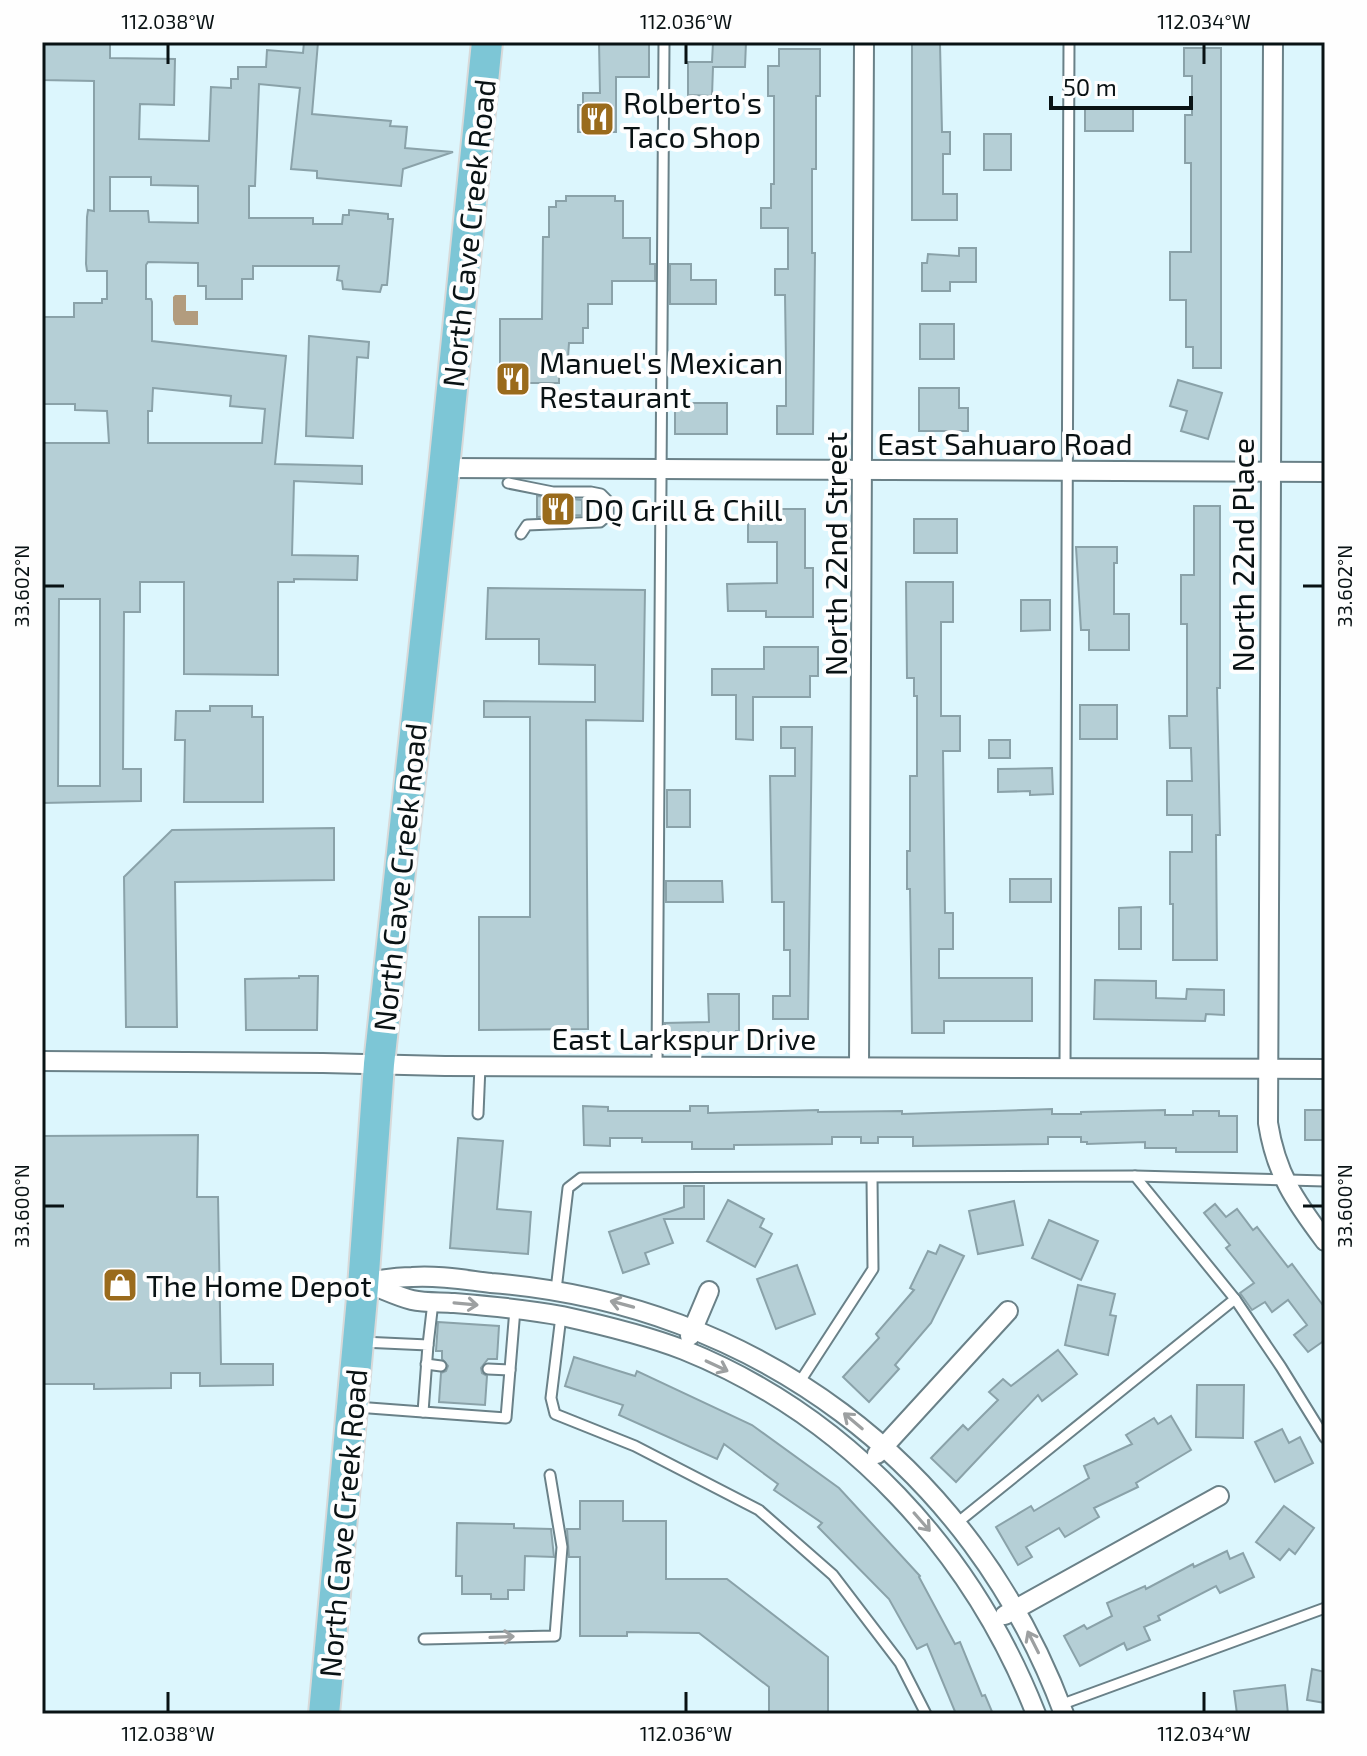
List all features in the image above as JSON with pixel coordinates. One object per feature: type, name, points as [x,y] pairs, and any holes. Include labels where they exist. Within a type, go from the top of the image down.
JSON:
[{"type":"main road","name":"North Cave Creek Road","points":[[324,1714],[364,1282],[379,1064],[487,42]]},
{"type":"street","name":"North 22nd Street","points":[[859,1067],[864,42]]},
{"type":"street","name":"North 22nd Place","points":[[1273,42],[1268,1123],[1271,1147],[1292,1196],[1325,1241]]},
{"type":"street","name":"East Sahuaro Road","points":[[444,468],[1325,472]]},
{"type":"street","name":"East Larkspur Drive","points":[[42,1061],[1325,1069]]},
{"type":"street","points":[[364,1282],[414,1276],[556,1290],[645,1310],[744,1351],[799,1383],[840,1410],[884,1447],[957,1523],[1016,1610],[1062,1710]]},
{"type":"street","points":[[364,1282],[412,1300],[515,1309],[618,1329],[684,1350],[778,1398],[868,1465],[924,1523],[993,1622],[1036,1714]]},
{"type":"street","points":[[684,1350],[709,1291]]},
{"type":"street","points":[[868,1465],[1008,1311]]},
{"type":"street","points":[[993,1622],[1219,1496]]},
{"type":"lane","points":[[657,1066],[664,42]]},
{"type":"lane","points":[[1065,1068],[1069,42]]},
{"type":"lane","points":[[508,483],[553,492],[591,492],[601,494],[608,501],[608,515],[600,522],[527,525],[521,534]]},
{"type":"lane","points":[[478,1114],[480,1066]]},
{"type":"lane","points":[[1135,1176],[1235,1299],[1325,1438]]},
{"type":"lane","points":[[556,1290],[568,1188],[581,1178],[1135,1176],[1325,1181]]},
{"type":"lane","points":[[799,1383],[873,1269],[872,1178]]},
{"type":"lane","points":[[957,1523],[1235,1299]]},
{"type":"lane","points":[[423,1412],[433,1302]]},
{"type":"lane","points":[[353,1406],[506,1418],[515,1309]]},
{"type":"lane","points":[[561,1316],[551,1398],[555,1414],[635,1446],[759,1510],[833,1575],[900,1663],[926,1714]]},
{"type":"lane","points":[[358,1341],[428,1345]]},
{"type":"lane","points":[[426,1364],[441,1366]]},
{"type":"lane","points":[[488,1369],[510,1370]]},
{"type":"lane","points":[[424,1639],[555,1636],[562,1547],[550,1475]]},
{"type":"lane","points":[[1062,1710],[1325,1608]]},
{"type":"shaded area","points":[[175,295],[186,295],[186,311],[198,311],[198,325],[175,325]]},
{"type":"building","points":[[42,42],[110,42],[110,58],[175,59],[174,105],[140,104],[139,139],[209,141],[211,87],[231,88],[231,79],[238,79],[238,67],[266,67],[267,50],[303,53],[304,42],[318,42],[312,114],[391,121],[390,126],[407,127],[405,148],[453,152],[403,169],[401,186],[317,178],[317,171],[291,169],[300,88],[259,84],[255,186],[249,186],[249,218],[313,218],[313,224],[342,224],[343,215],[349,215],[349,210],[388,214],[388,219],[393,219],[387,285],[382,285],[380,292],[343,289],[342,281],[337,280],[339,266],[253,266],[253,279],[242,279],[242,299],[206,299],[206,286],[198,286],[198,263],[148,262],[146,265],[146,299],[152,302],[152,341],[286,356],[275,464],[362,466],[362,484],[294,481],[292,555],[358,556],[357,580],[294,579],[294,582],[278,582],[278,675],[184,674],[184,582],[140,582],[140,612],[124,612],[123,769],[141,769],[141,801],[42,803],[42,443],[109,443],[107,411],[75,410],[75,404],[42,404],[42,317],[74,317],[74,303],[102,303],[102,299],[107,299],[107,271],[87,271],[86,264],[88,210],[94,211],[94,81],[42,80]],"holes":[[[110,177],[151,177],[151,185],[198,186],[198,223],[149,222],[148,211],[110,211]],[[153,388],[231,396],[230,406],[265,409],[262,443],[148,443],[148,411],[152,411]],[[59,599],[100,599],[100,786],[58,786]]]},
{"type":"building","points":[[599,42],[649,42],[649,77],[616,77],[616,132],[578,132],[578,105],[583,105],[583,93],[600,93]]},
{"type":"building","points":[[713,42],[746,42],[745,67],[713,67],[712,96],[688,95],[688,62],[712,62]]},
{"type":"building","points":[[912,44],[940,44],[942,132],[950,132],[950,154],[943,154],[943,194],[957,194],[957,220],[912,220]]},
{"type":"building","points":[[1184,48],[1221,48],[1221,368],[1193,368],[1193,347],[1186,347],[1186,300],[1170,300],[1170,252],[1191,252],[1191,163],[1185,163],[1185,115],[1192,115],[1192,76],[1184,76]]},
{"type":"building","points":[[779,49],[820,49],[820,96],[816,96],[816,169],[812,169],[812,253],[815,253],[813,434],[777,434],[777,406],[786,406],[786,363],[785,295],[775,295],[775,269],[788,269],[788,228],[761,228],[761,208],[771,208],[771,184],[774,184],[774,96],[768,96],[768,66],[779,66]]},
{"type":"building","points":[[1085,108],[1133,108],[1133,131],[1085,131]]},
{"type":"building","points":[[984,134],[1011,134],[1011,170],[984,170]]},
{"type":"building","points":[[566,196],[615,196],[615,201],[623,201],[623,238],[650,238],[650,264],[655,264],[655,281],[612,281],[612,304],[588,304],[588,328],[583,328],[583,343],[569,343],[567,372],[559,372],[559,383],[503,383],[503,376],[500,376],[500,319],[542,319],[543,237],[549,237],[549,207],[556,207],[556,201],[566,201]]},
{"type":"building","points":[[959,248],[976,248],[976,282],[950,282],[950,291],[922,291],[922,263],[927,263],[928,254],[959,256]]},
{"type":"building","points":[[670,264],[691,264],[691,280],[716,280],[716,304],[670,304]]},
{"type":"building","points":[[920,324],[954,324],[954,359],[920,359]]},
{"type":"building","points":[[309,336],[369,342],[368,358],[357,357],[353,438],[306,436]]},
{"type":"building","points":[[1178,380],[1222,393],[1208,439],[1181,431],[1187,411],[1170,406]]},
{"type":"building","points":[[919,388],[959,388],[959,408],[968,408],[968,431],[919,431]]},
{"type":"building","points":[[675,403],[727,403],[727,434],[675,434]]},
{"type":"building","name":"DQ Grill & Chill","points":[[537,496],[582,500],[582,515],[537,517]]},
{"type":"building","points":[[1194,506],[1220,506],[1217,960],[1173,960],[1173,904],[1170,904],[1170,852],[1192,852],[1192,815],[1167,815],[1167,781],[1192,781],[1191,748],[1170,748],[1169,716],[1187,716],[1187,624],[1181,624],[1181,575],[1194,575]]},
{"type":"building","points":[[748,509],[805,509],[805,568],[813,568],[813,617],[766,617],[766,611],[728,611],[727,584],[777,583],[777,542],[748,542]]},
{"type":"building","points":[[914,519],[957,519],[957,553],[914,553]]},
{"type":"building","points":[[1076,547],[1117,547],[1114,614],[1129,614],[1129,650],[1089,650],[1089,630],[1081,630]]},
{"type":"building","points":[[906,582],[953,582],[953,622],[941,622],[941,716],[960,716],[960,751],[943,751],[945,913],[953,913],[953,949],[939,949],[939,978],[1032,978],[1032,1021],[944,1021],[944,1033],[912,1033],[907,851],[910,851],[910,776],[917,776],[917,696],[914,696],[914,678],[907,678]]},
{"type":"building","points":[[488,588],[645,590],[643,721],[586,720],[588,1029],[479,1030],[479,917],[530,917],[530,717],[484,717],[484,701],[595,702],[595,665],[539,664],[539,639],[486,639]]},
{"type":"building","points":[[1021,600],[1050,600],[1050,630],[1021,631]]},
{"type":"building","points":[[764,647],[818,647],[818,676],[810,676],[810,697],[753,697],[753,740],[736,739],[736,695],[712,695],[712,669],[764,669]]},
{"type":"building","points":[[1080,705],[1117,705],[1117,739],[1080,739]]},
{"type":"building","points":[[210,706],[252,706],[252,717],[263,717],[263,802],[184,802],[185,740],[175,740],[176,711],[210,711]]},
{"type":"building","points":[[781,727],[812,727],[808,1019],[773,1019],[773,996],[790,996],[790,950],[784,950],[784,902],[772,902],[770,776],[795,776],[795,748],[781,748]]},
{"type":"building","points":[[989,740],[1010,740],[1010,758],[989,758]]},
{"type":"building","points":[[1052,768],[1053,794],[998,792],[998,769]]},
{"type":"building","points":[[667,790],[690,790],[690,827],[667,827]]},
{"type":"building","points":[[334,828],[334,880],[175,882],[177,1027],[126,1027],[124,877],[172,830]]},
{"type":"building","points":[[1010,879],[1051,879],[1051,902],[1010,902]]},
{"type":"building","points":[[666,881],[722,881],[723,902],[666,902]]},
{"type":"building","points":[[1141,907],[1141,949],[1119,949],[1119,908]]},
{"type":"building","points":[[318,976],[317,1030],[246,1030],[245,979]]},
{"type":"building","points":[[1095,980],[1156,981],[1156,998],[1186,999],[1187,989],[1224,990],[1224,1015],[1206,1014],[1205,1021],[1094,1019]]},
{"type":"building","points":[[708,994],[739,994],[739,1031],[736,1031],[736,1039],[665,1040],[665,1023],[709,1022]]},
{"type":"building","points":[[583,1106],[608,1107],[608,1111],[690,1111],[690,1106],[708,1106],[708,1113],[818,1110],[902,1111],[902,1114],[1052,1109],[1052,1114],[1165,1110],[1165,1115],[1193,1115],[1193,1111],[1219,1111],[1219,1116],[1237,1116],[1237,1152],[1176,1152],[1176,1148],[1145,1148],[1145,1142],[1087,1144],[1081,1142],[1081,1137],[1048,1137],[1048,1144],[913,1146],[913,1137],[878,1137],[878,1143],[861,1143],[861,1137],[832,1137],[832,1144],[734,1145],[734,1149],[692,1149],[692,1142],[642,1142],[642,1138],[610,1138],[610,1146],[584,1145]]},
{"type":"building","points":[[1305,1110],[1325,1110],[1325,1140],[1305,1140]]},
{"type":"building","name":"The Home Depot","points":[[198,1135],[197,1197],[218,1197],[221,1364],[273,1364],[273,1385],[200,1386],[200,1373],[171,1373],[171,1388],[94,1389],[94,1384],[42,1384],[42,1136]]},
{"type":"building","points":[[458,1138],[503,1141],[497,1209],[531,1212],[528,1254],[450,1248]]},
{"type":"building","points":[[684,1186],[704,1186],[704,1219],[664,1219],[673,1243],[645,1253],[649,1264],[623,1273],[609,1232],[684,1207]]},
{"type":"building","points":[[728,1200],[764,1219],[760,1227],[772,1234],[755,1267],[707,1241]]},
{"type":"building","points":[[1014,1201],[1023,1245],[978,1254],[969,1211]]},
{"type":"building","points":[[1215,1204],[1226,1217],[1237,1209],[1253,1230],[1257,1227],[1288,1267],[1292,1264],[1325,1308],[1325,1340],[1308,1352],[1294,1335],[1307,1325],[1288,1300],[1272,1312],[1265,1302],[1252,1310],[1240,1293],[1254,1283],[1226,1248],[1230,1245],[1204,1213]]},
{"type":"building","points":[[1049,1220],[1098,1241],[1081,1280],[1032,1258]]},
{"type":"building","points":[[940,1245],[964,1256],[931,1323],[895,1365],[899,1369],[869,1402],[843,1377],[879,1338],[876,1334],[914,1290],[910,1288],[928,1251],[936,1254]]},
{"type":"building","points":[[797,1265],[815,1314],[776,1329],[757,1279]]},
{"type":"building","points":[[1078,1285],[1115,1294],[1110,1315],[1116,1316],[1108,1355],[1065,1345]]},
{"type":"building","points":[[438,1322],[499,1326],[497,1359],[488,1359],[481,1368],[487,1376],[485,1405],[439,1402],[441,1373],[448,1366],[442,1359],[442,1351],[436,1351]]},
{"type":"building","points":[[1058,1350],[1077,1374],[1042,1401],[1038,1395],[956,1482],[931,1458],[963,1425],[968,1430],[998,1400],[989,1392],[1003,1379],[1011,1386]]},
{"type":"building","points":[[574,1357],[635,1376],[637,1371],[752,1425],[839,1488],[920,1576],[955,1644],[960,1642],[982,1696],[985,1695],[993,1714],[956,1714],[927,1644],[917,1649],[889,1599],[818,1527],[822,1523],[774,1490],[778,1484],[724,1444],[717,1459],[619,1415],[623,1405],[565,1386]]},
{"type":"building","points":[[1197,1385],[1244,1385],[1243,1438],[1196,1437]]},
{"type":"building","points":[[1171,1416],[1191,1450],[1136,1483],[1138,1487],[1094,1508],[1099,1517],[1065,1537],[1059,1528],[1026,1547],[1032,1557],[1018,1565],[996,1527],[1031,1506],[1034,1511],[1089,1478],[1084,1466],[1132,1444],[1126,1435],[1154,1418],[1158,1424]]},
{"type":"building","points":[[1282,1429],[1289,1443],[1300,1437],[1313,1463],[1275,1482],[1255,1442]]},
{"type":"building","points":[[580,1501],[623,1501],[623,1521],[666,1521],[666,1579],[727,1579],[828,1657],[828,1714],[769,1714],[769,1687],[699,1633],[627,1632],[627,1636],[580,1636],[580,1557],[569,1557],[567,1529],[580,1529]]},
{"type":"building","points":[[1284,1506],[1314,1528],[1295,1554],[1289,1549],[1280,1560],[1256,1542]]},
{"type":"building","points":[[457,1523],[514,1524],[514,1528],[551,1529],[554,1557],[525,1556],[524,1590],[508,1590],[508,1599],[491,1599],[491,1594],[462,1594],[462,1576],[456,1576]]},
{"type":"building","points":[[1227,1551],[1230,1559],[1243,1553],[1254,1577],[1220,1593],[1216,1586],[1158,1616],[1160,1620],[1144,1627],[1150,1640],[1127,1650],[1124,1643],[1080,1666],[1064,1636],[1084,1625],[1087,1629],[1112,1616],[1107,1603],[1145,1586],[1146,1589],[1193,1564],[1194,1567]]},
{"type":"building","points":[[1312,1669],[1325,1672],[1325,1703],[1307,1700]]},
{"type":"building","points":[[1285,1685],[1288,1714],[1237,1714],[1234,1691]]},
{"type":"place","name":"Rolberto's Taco Shop","points":[[597,119]]},
{"type":"place","name":"Manuel's Mexican Restaurant","points":[[513,379]]},
{"type":"place","name":"DQ Grill & Chill","points":[[558,509]]},
{"type":"place","name":"The Home Depot","points":[[120,1285]]}]
